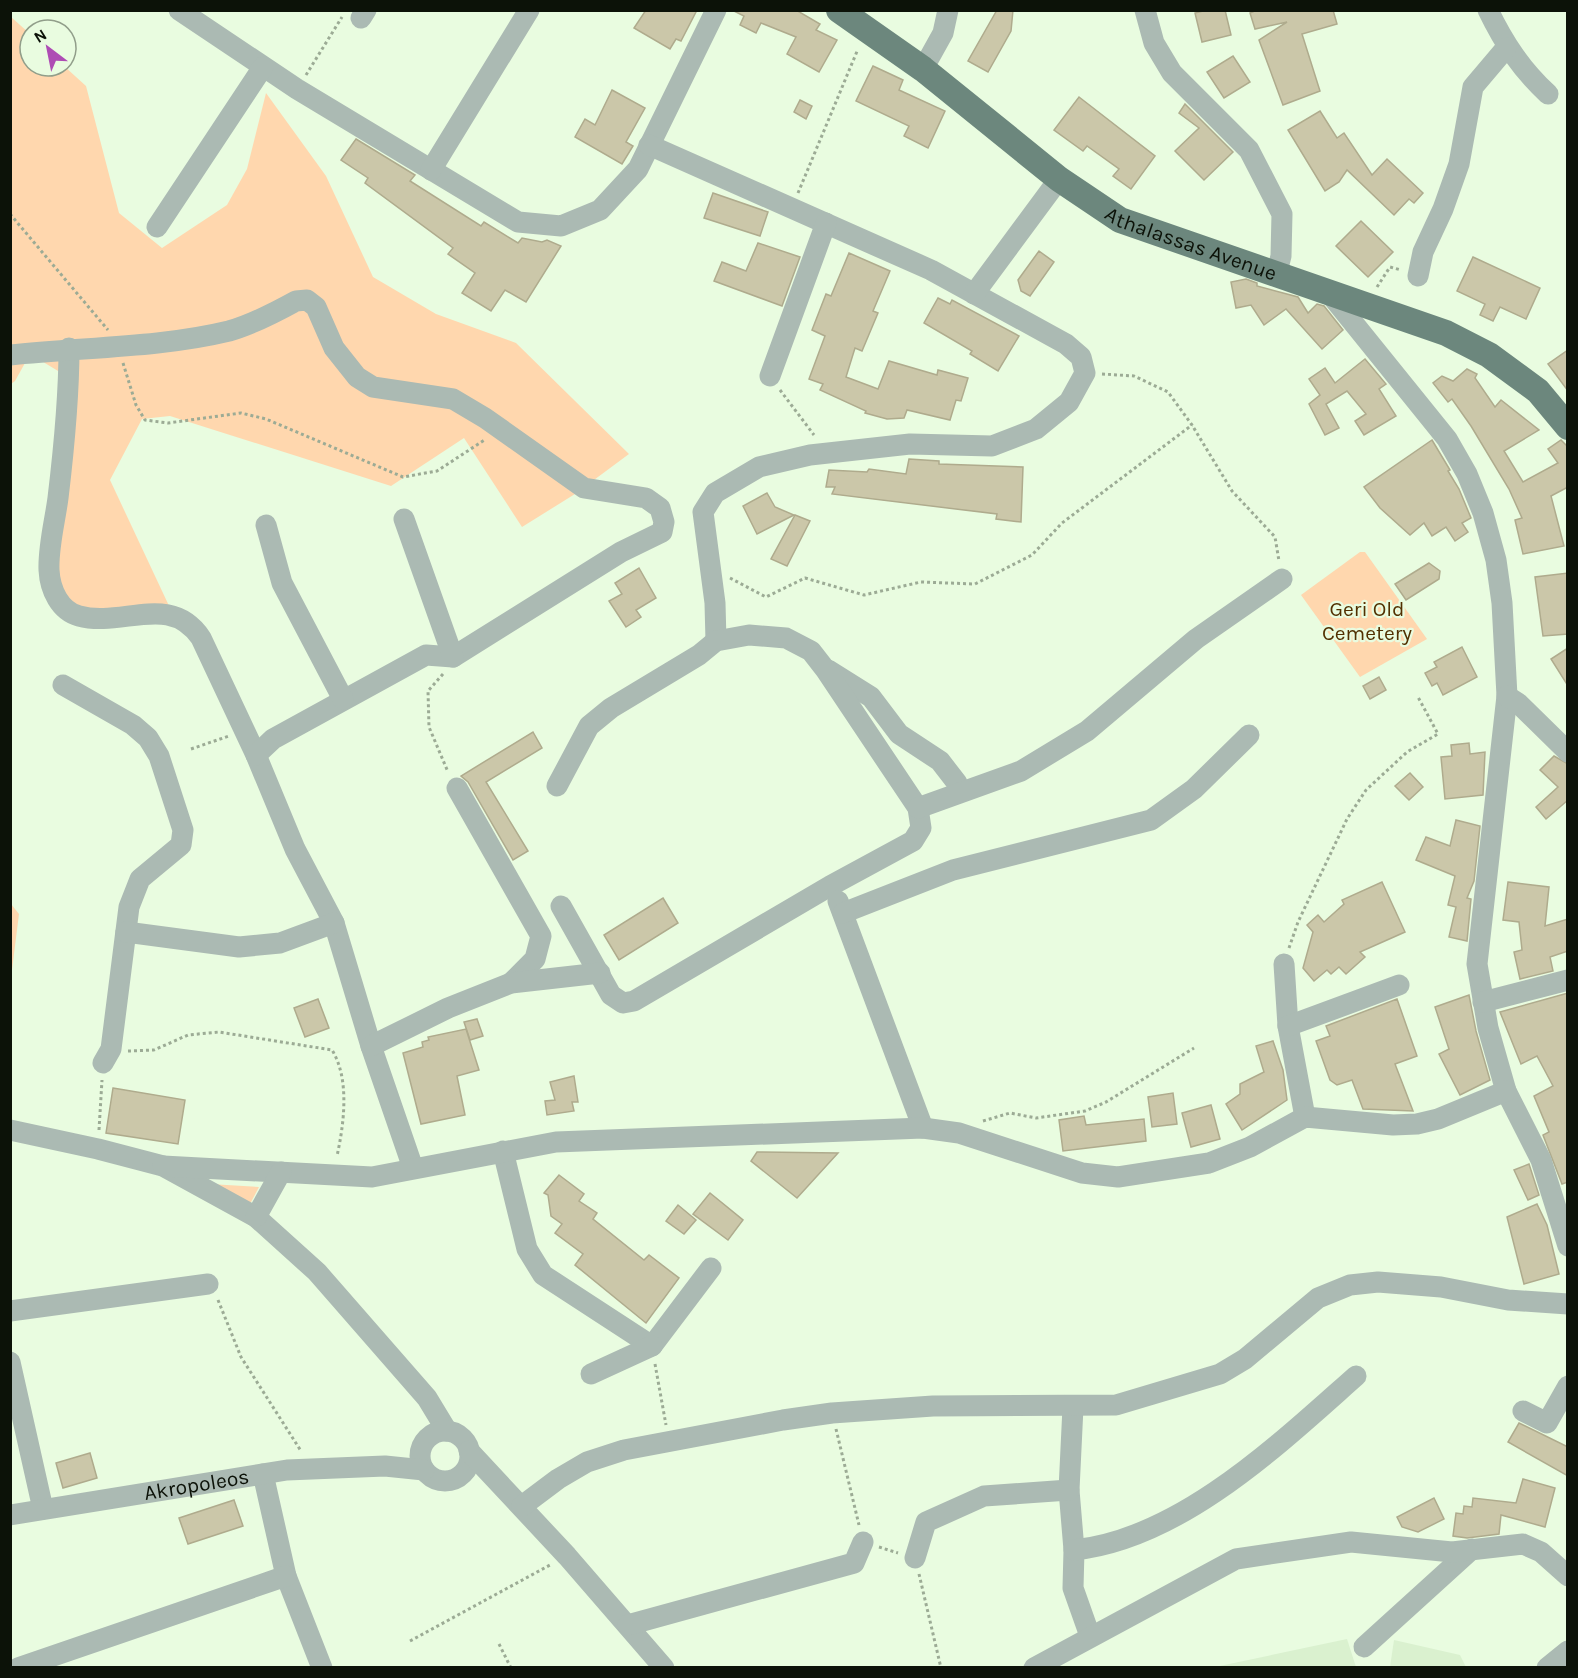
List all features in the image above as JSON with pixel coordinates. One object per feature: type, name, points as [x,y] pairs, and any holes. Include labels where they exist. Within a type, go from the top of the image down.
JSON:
[{"type":"main road","name":"Athalassas Avenue","points":[[839,10],[923,69],[1059,179],[1120,220],[1276,276],[1446,333],[1489,355],[1538,390],[1568,427]]},
{"type":"street","points":[[179,10],[297,89],[518,222],[561,226],[600,210],[638,169],[716,10]]},
{"type":"street","points":[[431,170],[528,10]]},
{"type":"street","points":[[923,69],[943,33],[948,10]]},
{"type":"street","points":[[1145,10],[1154,43],[1172,72],[1249,150],[1282,214],[1281,255],[1276,276]]},
{"type":"street","points":[[1488,10],[1506,48],[1528,76],[1548,94]]},
{"type":"street","points":[[1418,276],[1423,252],[1443,209],[1459,164],[1473,87],[1506,48]]},
{"type":"street","points":[[158,227],[263,67]]},
{"type":"street","points":[[649,145],[931,270],[1066,344],[1081,357],[1085,373],[1069,402],[1036,429],[992,446],[910,444],[828,453],[759,467],[715,493],[703,512],[716,641]]},
{"type":"street","points":[[974,294],[1059,179]]},
{"type":"street","points":[[770,376],[826,223]]},
{"type":"street","points":[[1330,294],[1447,439],[1467,474],[1483,513],[1496,560],[1502,603],[1507,696],[1477,964],[1483,1002],[1506,1091],[1541,1160],[1568,1246]]},
{"type":"street","points":[[10,355],[69,348],[118,347],[230,331],[296,301],[307,300],[316,307],[333,348],[357,376],[374,387],[453,399],[501,429],[584,488],[646,498],[660,508],[664,522],[662,532],[621,552],[453,657],[426,654],[273,739],[256,755]]},
{"type":"street","points":[[69,348],[68,416],[49,571],[60,605],[72,614],[86,618],[169,614],[192,624],[201,638],[256,755],[295,849],[334,923],[370,1046],[413,1168]]},
{"type":"street","points":[[404,519],[453,657]]},
{"type":"street","points":[[266,525],[282,584],[343,699]]},
{"type":"street","points":[[918,808],[1021,771],[1087,731],[1196,639],[1282,579]]},
{"type":"street","points":[[557,786],[589,726],[611,708],[699,656],[716,641],[749,635],[786,638],[811,651],[825,669],[918,808],[921,828],[913,841],[830,886],[634,1001],[623,1003],[611,995],[561,906]]},
{"type":"street","points":[[825,669],[836,672],[871,697],[899,734],[940,761],[957,783]]},
{"type":"street","points":[[63,686],[133,725],[148,738],[159,756],[183,830],[181,845],[140,879],[129,907],[107,1056]]},
{"type":"street","points":[[1507,696],[1518,703],[1568,752]]},
{"type":"street","points":[[843,913],[953,870],[1151,820],[1194,789],[1249,735]]},
{"type":"street","points":[[457,788],[542,936],[535,959],[511,983]]},
{"type":"street","points":[[830,886],[843,913],[922,1128]]},
{"type":"street","points":[[126,932],[239,947],[280,943],[334,923]]},
{"type":"street","points":[[1284,964],[1288,1026],[1305,1117]]},
{"type":"street","points":[[370,1046],[448,1008],[511,983],[600,973]]},
{"type":"street","points":[[1483,1002],[1568,980]]},
{"type":"street","points":[[1288,1026],[1399,985]]},
{"type":"street","points":[[10,1130],[163,1166],[372,1177],[556,1142],[922,1128],[960,1133],[1082,1173],[1118,1177],[1209,1162],[1250,1147],[1305,1117],[1393,1125],[1418,1124],[1438,1119],[1506,1091]]},
{"type":"street","points":[[503,1151],[527,1249],[543,1275],[652,1346]]},
{"type":"street","points":[[163,1166],[256,1217],[317,1272],[427,1398],[447,1431]]},
{"type":"street","points":[[256,1217],[281,1172]]},
{"type":"street","points":[[591,1374],[652,1346],[711,1268]]},
{"type":"street","points":[[518,1502],[587,1462],[624,1450],[832,1413],[933,1406],[1116,1405],[1220,1374],[1245,1359],[1318,1298],[1350,1285],[1378,1282],[1441,1287],[1508,1300],[1568,1304]]},
{"type":"street","points":[[10,1311],[208,1284]]},
{"type":"street","points":[[10,1362],[43,1509]]},
{"type":"street","points":[[1074,1550],[1104,1547],[1192,1508],[1282,1442],[1356,1376]]},
{"type":"street","points":[[1522,1411],[1547,1424],[1568,1386]]},
{"type":"street","points":[[427,1398],[423,1455],[438,1480],[447,1481],[460,1476],[467,1467],[470,1451]]},
{"type":"street","points":[[1073,1407],[1069,1490],[1074,1550],[1073,1588],[1090,1636]]},
{"type":"street","points":[[423,1455],[432,1434],[447,1431],[462,1437],[470,1451],[567,1556],[664,1668]]},
{"type":"street","name":"Akropoleos","points":[[10,1515],[312,1467],[385,1466],[423,1455]]},
{"type":"street","points":[[263,1474],[286,1576],[322,1668]]},
{"type":"street","points":[[460,1476],[518,1502]]},
{"type":"street","points":[[915,1558],[926,1521],[984,1496],[1069,1490]]},
{"type":"street","points":[[628,1625],[854,1563],[863,1542]]},
{"type":"street","points":[[1034,1668],[1236,1559],[1352,1542],[1452,1552],[1523,1545],[1541,1552],[1568,1576]]},
{"type":"street","points":[[1364,1647],[1472,1549]]},
{"type":"street","points":[[18,1668],[286,1576]]},
{"type":"street","points":[[1548,1668],[1568,1651]]},
{"type":"path","points":[[297,89],[358,13]]},
{"type":"path","points":[[791,208],[866,29]]},
{"type":"path","points":[[10,214],[107,328],[118,347],[136,405],[145,420],[168,423],[241,413],[266,419],[404,477],[437,471],[501,429]]},
{"type":"path","points":[[1364,305],[1390,267],[1418,276]]},
{"type":"path","points":[[1085,373],[1134,376],[1168,392],[1192,425],[1232,491],[1275,537],[1282,579]]},
{"type":"path","points":[[770,376],[828,453]]},
{"type":"path","points":[[712,586],[730,578],[766,597],[805,578],[864,595],[921,582],[975,584],[1032,555],[1062,523],[1192,425]]},
{"type":"path","points":[[453,657],[428,691],[429,727],[443,764],[457,788]]},
{"type":"path","points":[[1284,964],[1298,922],[1323,876],[1347,819],[1366,790],[1407,752],[1438,734],[1418,697]]},
{"type":"path","points":[[191,749],[244,731]]},
{"type":"path","points":[[98,1149],[107,1056],[154,1050],[188,1035],[219,1032],[332,1050],[343,1075],[340,1140],[333,1175]]},
{"type":"path","points":[[960,1133],[988,1119],[1010,1113],[1036,1118],[1085,1111],[1106,1102],[1194,1048]]},
{"type":"path","points":[[208,1284],[215,1289],[241,1358],[312,1467]]},
{"type":"path","points":[[652,1346],[669,1442]]},
{"type":"path","points":[[832,1413],[863,1542],[915,1558],[941,1668]]},
{"type":"path","points":[[410,1641],[567,1556]]},
{"type":"path","points":[[499,1644],[511,1668]]},
{"type":"shaded area","points":[[1347,1639],[1356,1667],[1215,1667]]},
{"type":"shaded area","points":[[1394,1640],[1460,1655],[1466,1667],[1390,1667]]},
{"type":"green space","points":[[10,16],[18,23],[18,78],[77,78],[86,86],[119,213],[162,248],[227,205],[247,169],[266,93],[326,176],[373,277],[436,314],[516,343],[629,454],[575,494],[522,527],[464,438],[391,486],[170,416],[142,419],[110,480],[170,608],[69,614],[44,579],[63,374],[30,354],[11,384]]},
{"type":"green space","name":"Geri Old Cemetery","points":[[1360,552],[1365,552],[1427,639],[1360,677],[1301,595]]},
{"type":"green space","points":[[11,904],[19,914],[11,978]]},
{"type":"green space","points":[[210,1184],[259,1187],[251,1202],[244,1204]]},
{"type":"building","points":[[646,10],[697,10],[681,41],[676,39],[670,49],[634,28]]},
{"type":"building","points":[[732,10],[796,10],[820,24],[816,30],[837,40],[819,72],[787,54],[796,37],[761,23],[756,33],[740,25],[744,16]]},
{"type":"building","points":[[997,10],[1013,10],[1011,31],[988,72],[968,61]]},
{"type":"building","points":[[1225,10],[1231,35],[1202,42],[1195,13]]},
{"type":"building","points":[[1257,10],[1333,10],[1337,24],[1302,34],[1320,91],[1283,105],[1259,40],[1287,22],[1255,29],[1250,13]]},
{"type":"building","points":[[1233,56],[1250,82],[1224,98],[1207,72]]},
{"type":"building","points":[[873,66],[903,80],[899,90],[945,111],[928,148],[904,136],[909,126],[856,101]]},
{"type":"building","points":[[612,90],[645,108],[626,142],[633,146],[622,164],[575,137],[585,119],[595,125]]},
{"type":"building","points":[[1079,97],[1155,156],[1131,189],[1113,176],[1119,169],[1087,146],[1083,151],[1054,130]]},
{"type":"building","points":[[800,100],[812,106],[806,119],[794,112]]},
{"type":"building","points":[[1185,104],[1233,152],[1204,180],[1175,151],[1199,128],[1179,113]]},
{"type":"building","points":[[1320,111],[1337,138],[1344,133],[1372,175],[1387,159],[1423,193],[1414,203],[1409,199],[1394,215],[1347,170],[1339,182],[1325,191],[1288,130]]},
{"type":"building","points":[[356,139],[415,175],[410,181],[481,226],[484,222],[518,243],[522,238],[542,242],[547,240],[561,246],[526,302],[505,290],[491,311],[462,293],[475,273],[448,254],[453,248],[365,183],[368,178],[341,160]]},
{"type":"building","points":[[713,193],[768,212],[760,236],[704,218]]},
{"type":"building","points":[[1361,221],[1393,252],[1368,277],[1336,246]]},
{"type":"building","points":[[758,243],[800,257],[782,306],[714,281],[722,262],[746,271]]},
{"type":"building","points":[[1039,251],[1054,262],[1030,296],[1021,291],[1018,280]]},
{"type":"building","points":[[849,253],[890,271],[873,311],[878,313],[862,351],[855,348],[846,377],[878,389],[889,361],[937,375],[938,370],[968,378],[961,401],[956,400],[950,420],[907,410],[904,418],[887,419],[865,413],[866,411],[820,390],[823,384],[809,379],[825,336],[812,330],[826,294],[831,296]]},
{"type":"building","points":[[1473,257],[1540,288],[1526,319],[1500,307],[1493,321],[1480,315],[1485,304],[1457,291]]},
{"type":"building","points":[[1246,279],[1257,283],[1257,286],[1298,297],[1308,313],[1317,304],[1324,306],[1343,330],[1322,349],[1286,309],[1264,325],[1251,305],[1236,308],[1231,282]]},
{"type":"building","points":[[938,298],[950,304],[952,300],[1019,336],[998,371],[970,354],[972,351],[924,323]]},
{"type":"building","points":[[1568,350],[1568,391],[1548,364]]},
{"type":"building","points":[[1365,359],[1386,384],[1379,389],[1396,416],[1364,435],[1355,421],[1366,414],[1347,391],[1326,404],[1339,428],[1325,435],[1309,404],[1320,395],[1309,379],[1325,368],[1335,383]]},
{"type":"building","points":[[1467,369],[1477,374],[1475,378],[1495,407],[1501,400],[1539,430],[1504,451],[1523,482],[1558,463],[1548,449],[1561,440],[1568,447],[1568,487],[1551,496],[1564,546],[1523,554],[1515,520],[1522,518],[1509,489],[1452,399],[1448,402],[1433,383],[1442,376],[1453,381]]},
{"type":"building","points":[[1432,440],[1450,470],[1448,471],[1459,489],[1471,518],[1462,523],[1468,532],[1455,541],[1446,527],[1432,536],[1424,523],[1410,535],[1380,508],[1364,487]]},
{"type":"building","points":[[909,459],[939,461],[939,464],[1023,467],[1021,522],[996,519],[997,514],[832,494],[835,487],[826,487],[829,470],[867,472],[869,469],[906,474]]},
{"type":"building","points":[[767,493],[775,507],[794,515],[757,534],[743,506]]},
{"type":"building","points":[[795,515],[810,521],[787,566],[771,559]]},
{"type":"building","points":[[1429,563],[1440,571],[1439,579],[1406,600],[1395,584]]},
{"type":"building","points":[[639,568],[656,598],[636,610],[641,617],[626,627],[609,601],[622,594],[615,583]]},
{"type":"building","points":[[1568,573],[1568,634],[1543,636],[1535,577]]},
{"type":"building","points":[[1462,647],[1477,677],[1443,695],[1437,683],[1432,686],[1425,673],[1437,667],[1434,662]]},
{"type":"building","points":[[1568,648],[1568,686],[1551,659]]},
{"type":"building","points":[[1379,677],[1386,690],[1370,699],[1363,686]]},
{"type":"building","points":[[533,732],[542,748],[486,782],[528,851],[513,860],[468,782],[461,776]]},
{"type":"building","points":[[1469,743],[1470,754],[1485,752],[1483,795],[1445,799],[1441,757],[1452,756],[1451,745]]},
{"type":"building","points":[[1554,756],[1568,764],[1568,800],[1546,819],[1536,807],[1558,787],[1540,770]]},
{"type":"building","points":[[1410,773],[1423,787],[1409,800],[1395,786]]},
{"type":"building","points":[[1456,820],[1480,826],[1474,881],[1467,898],[1471,899],[1467,941],[1449,937],[1456,907],[1448,905],[1455,876],[1416,860],[1426,837],[1450,846]]},
{"type":"building","points":[[1382,882],[1405,932],[1360,952],[1365,957],[1346,974],[1339,967],[1331,974],[1327,970],[1314,981],[1303,968],[1313,932],[1307,925],[1318,915],[1324,922],[1344,904],[1342,900]]},
{"type":"building","points":[[1508,882],[1549,887],[1545,926],[1568,919],[1568,951],[1550,957],[1553,971],[1520,979],[1514,952],[1522,950],[1519,922],[1503,920]]},
{"type":"building","points":[[663,898],[678,923],[619,960],[604,935]]},
{"type":"building","points":[[1568,993],[1568,1182],[1562,1184],[1543,1135],[1549,1132],[1534,1096],[1553,1086],[1537,1056],[1521,1064],[1500,1012]]},
{"type":"building","points":[[1469,995],[1476,1031],[1490,1080],[1460,1095],[1439,1054],[1449,1049],[1435,1007]]},
{"type":"building","points":[[318,999],[329,1028],[305,1037],[294,1008]]},
{"type":"building","points":[[1397,999],[1417,1056],[1395,1064],[1413,1111],[1363,1109],[1352,1080],[1337,1085],[1330,1080],[1316,1041],[1330,1036],[1326,1026]]},
{"type":"building","points":[[477,1019],[483,1036],[470,1040],[464,1022]]},
{"type":"building","points":[[466,1029],[479,1070],[457,1076],[465,1115],[421,1124],[403,1053],[423,1047],[422,1042],[429,1040],[428,1037]]},
{"type":"building","points":[[1273,1041],[1283,1070],[1287,1100],[1242,1130],[1226,1104],[1240,1094],[1240,1084],[1264,1072],[1256,1046]]},
{"type":"building","points":[[574,1076],[578,1102],[572,1102],[574,1111],[547,1115],[545,1101],[555,1100],[550,1082]]},
{"type":"building","points":[[113,1088],[185,1100],[178,1144],[106,1133]]},
{"type":"building","points":[[1173,1093],[1177,1124],[1152,1127],[1148,1097]]},
{"type":"building","points":[[1211,1105],[1220,1139],[1191,1147],[1182,1113]]},
{"type":"building","points":[[1084,1116],[1086,1125],[1144,1119],[1146,1141],[1063,1151],[1059,1120]]},
{"type":"building","points":[[757,1152],[838,1153],[797,1198],[751,1161]]},
{"type":"building","points":[[1529,1164],[1539,1195],[1528,1200],[1514,1170]]},
{"type":"building","points":[[559,1175],[584,1194],[579,1201],[597,1213],[593,1219],[644,1260],[649,1255],[679,1278],[646,1323],[575,1265],[583,1254],[555,1233],[562,1224],[551,1216],[548,1195],[544,1193]]},
{"type":"building","points":[[710,1193],[743,1220],[728,1240],[693,1214]]},
{"type":"building","points":[[1537,1204],[1547,1225],[1559,1274],[1524,1284],[1507,1217]]},
{"type":"building","points":[[678,1205],[696,1220],[684,1234],[666,1221]]},
{"type":"building","points":[[1519,1423],[1568,1447],[1568,1476],[1508,1442]]},
{"type":"building","points":[[90,1453],[97,1478],[63,1488],[56,1463]]},
{"type":"building","points":[[1523,1479],[1555,1488],[1545,1527],[1501,1515],[1499,1534],[1467,1538],[1453,1536],[1456,1513],[1463,1514],[1464,1506],[1472,1507],[1473,1498],[1516,1503]]},
{"type":"building","points":[[1434,1498],[1444,1519],[1418,1532],[1402,1527],[1397,1517]]},
{"type":"building","points":[[234,1500],[243,1526],[188,1544],[179,1518]]}]
